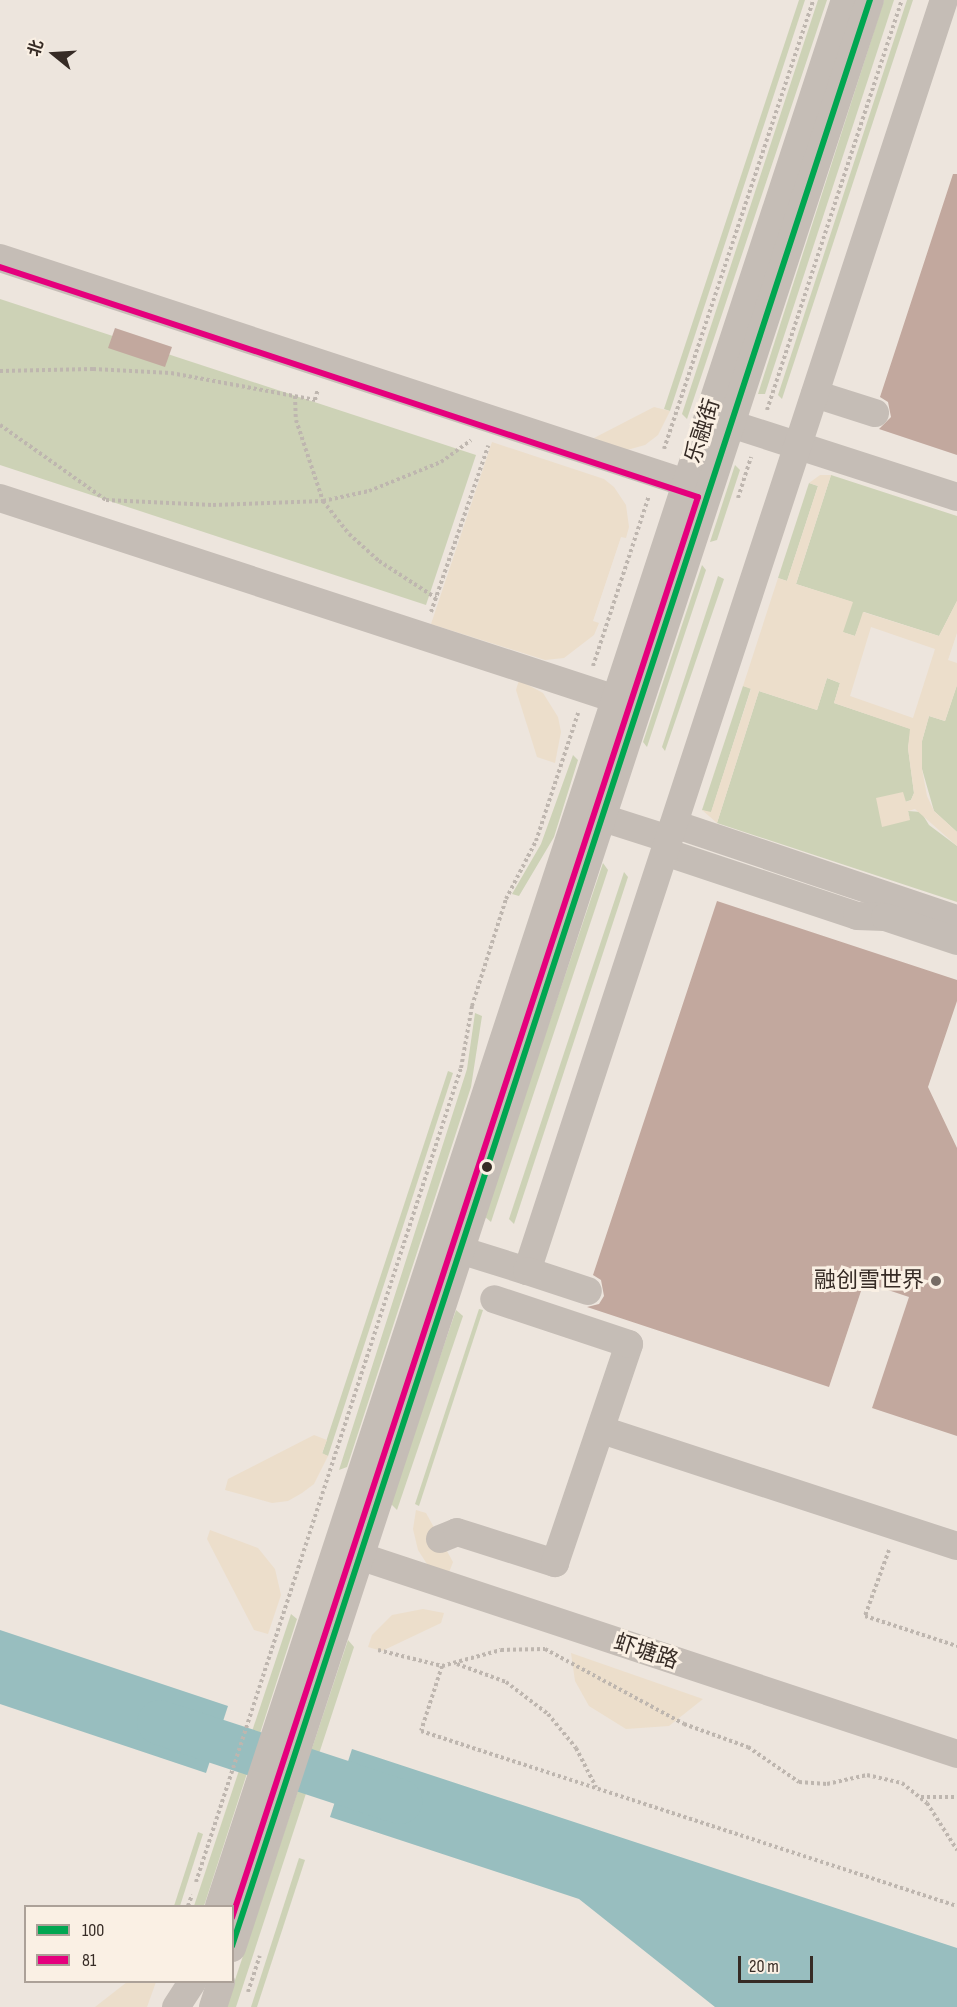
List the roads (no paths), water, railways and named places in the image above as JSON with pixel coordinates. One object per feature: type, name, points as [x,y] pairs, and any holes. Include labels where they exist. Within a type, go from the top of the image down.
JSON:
[{"type":"street","name":"乐融街","points":[[256,1835],[697,487],[845,0]]},
{"type":"street","name":"乐融街","points":[[697,487],[731,424],[870,0]]},
{"type":"street","points":[[527,1272],[944,0]]},
{"type":"street","points":[[0,258],[697,487]]},
{"type":"street","points":[[815,394],[875,413]]},
{"type":"street","points":[[731,424],[957,497]]},
{"type":"street","points":[[0,498],[627,702]]},
{"type":"street","name":"乐融街","points":[[449,1246],[603,818],[627,702]]},
{"type":"street","points":[[603,818],[957,919]]},
{"type":"street","points":[[669,838],[857,916],[885,917],[957,941]]},
{"type":"street","points":[[449,1246],[588,1291]]},
{"type":"street","points":[[440,1539],[457,1532],[555,1563],[602,1430],[629,1344],[494,1299]]},
{"type":"street","points":[[602,1430],[957,1546]]},
{"type":"street","name":"虾塘路","points":[[348,1553],[957,1754]]},
{"type":"street","points":[[220,1905],[256,1835]]},
{"type":"street","points":[[234,1939],[256,1835]]},
{"type":"street","points":[[176,2007],[192,1983]]},
{"type":"street","points":[[186,2007],[193,1983]]},
{"type":"street","points":[[213,2007],[221,1983]]},
{"type":"water","points":[[0,1630],[228,1706],[206,1773],[0,1704]]},
{"type":"water","points":[[352,1749],[957,1948],[957,2007],[715,2007],[579,1899],[330,1817]]},
{"type":"waterway","points":[[159,1722],[399,1801]]},
{"type":"place","name":"融创雪世界","points":[[936,1281]]}]
